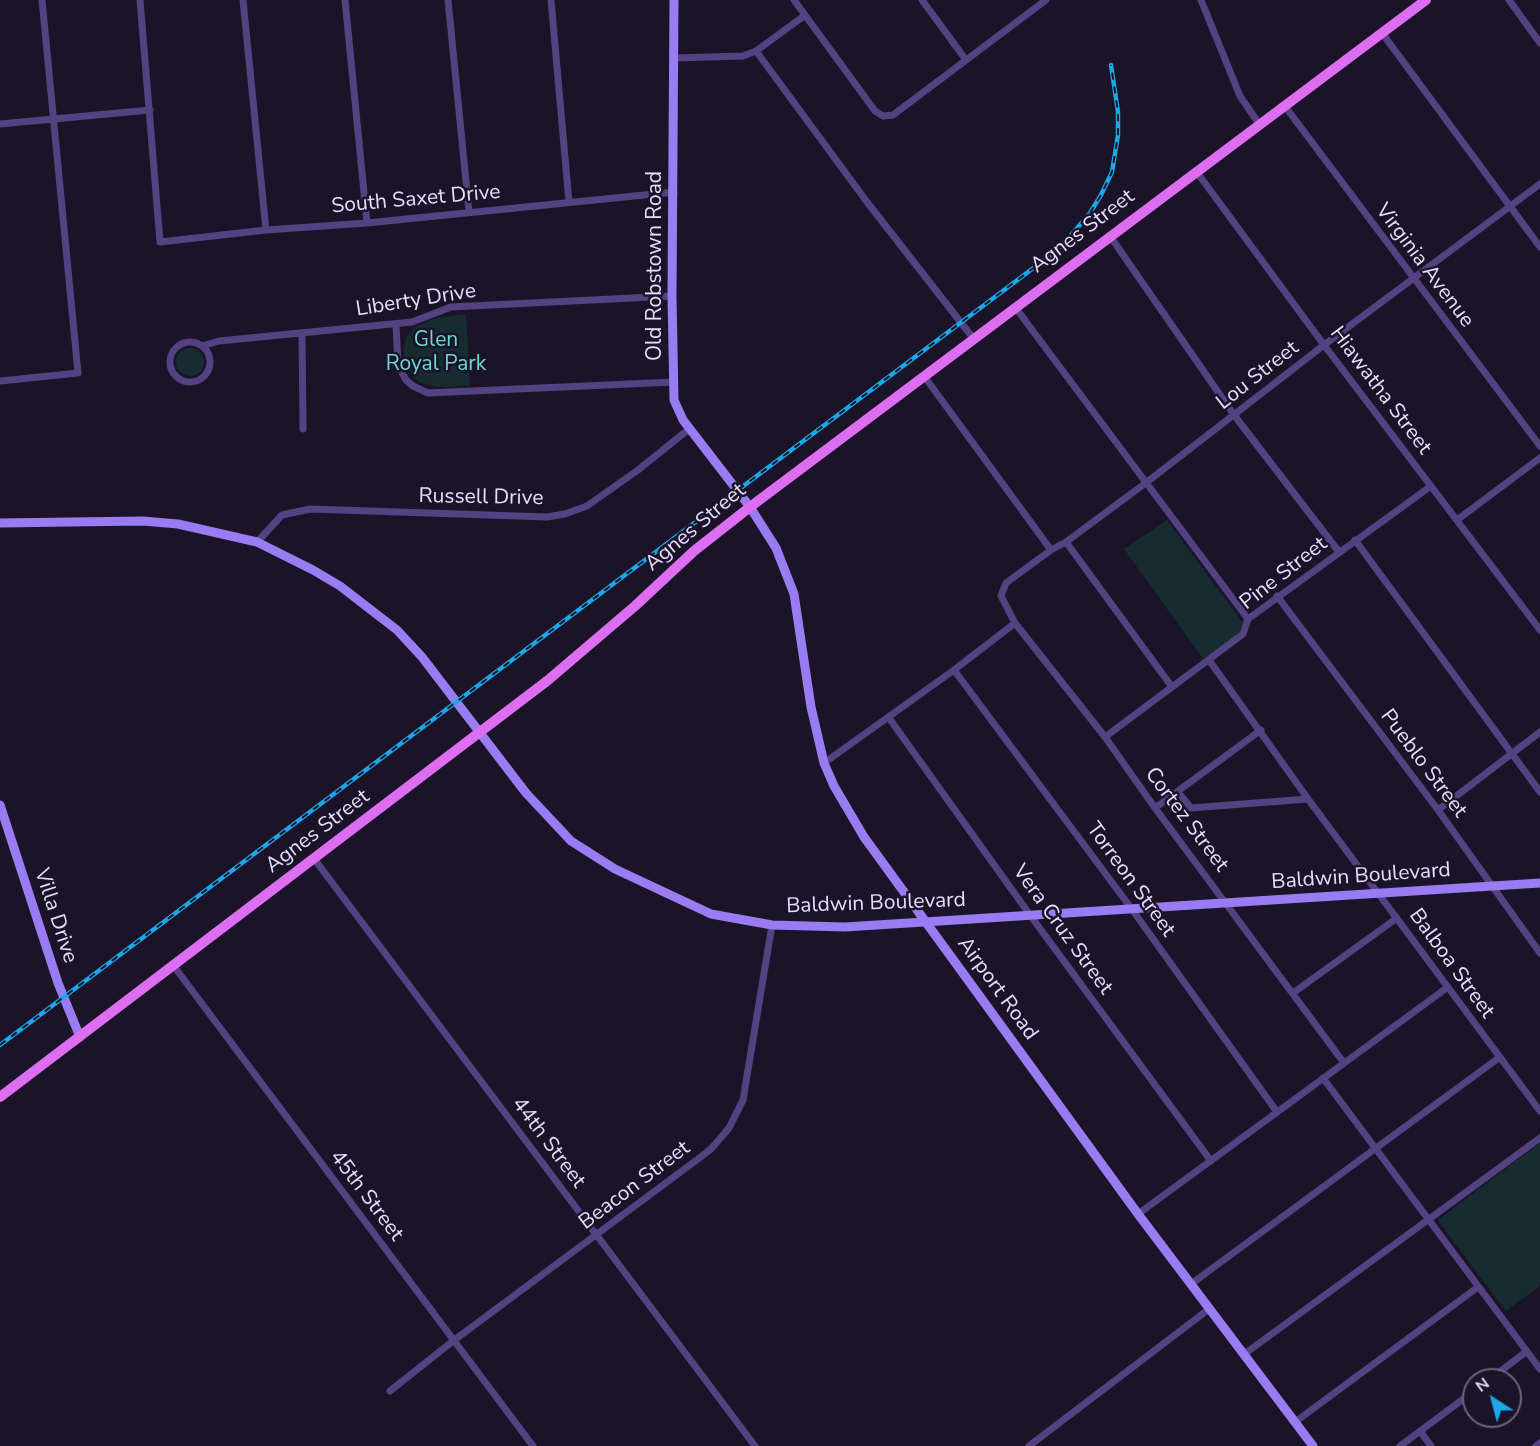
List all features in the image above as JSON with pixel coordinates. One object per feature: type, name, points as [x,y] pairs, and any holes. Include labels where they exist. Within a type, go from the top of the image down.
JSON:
[{"type":"main road","name":"Agnes Street","points":[[0,1097],[315,860],[547,681],[636,606],[691,554],[750,507],[1426,0]]},
{"type":"street","points":[[0,381],[78,373],[42,0]]},
{"type":"street","points":[[0,124],[150,110],[140,0]]},
{"type":"street","points":[[243,0],[266,230]]},
{"type":"street","points":[[345,0],[367,223]]},
{"type":"street","points":[[448,0],[469,212]]},
{"type":"street","points":[[551,0],[569,202]]},
{"type":"street","name":"Old Robstown Road","points":[[674,0],[672,296],[674,400],[689,429],[750,507]]},
{"type":"street","points":[[794,0],[875,111],[884,116],[893,115],[1046,0]]},
{"type":"street","points":[[922,0],[966,60]]},
{"type":"street","points":[[1201,0],[1240,96],[1259,124]]},
{"type":"street","points":[[1509,0],[1540,43]]},
{"type":"street","points":[[674,58],[730,58],[756,51],[804,16]]},
{"type":"street","points":[[1382,33],[1540,247]]},
{"type":"street","points":[[756,51],[867,201],[973,338]]},
{"type":"street","name":"Virginia Avenue","points":[[1284,105],[1540,446]]},
{"type":"street","name":"South Saxet Drive","points":[[150,110],[160,242],[674,192]]},
{"type":"street","name":"Hiawatha Street","points":[[1196,171],[1324,345],[1540,630]]},
{"type":"street","name":"Lou Street","points":[[1001,596],[1006,583],[1147,482],[1324,345],[1540,184]]},
{"type":"street","points":[[1110,236],[1234,415],[1339,552]]},
{"type":"street","name":"Liberty Drive","points":[[202,346],[219,341],[396,324],[412,321],[451,307],[672,296]]},
{"type":"street","points":[[1015,307],[1248,619]]},
{"type":"street","points":[[396,324],[398,365],[412,386],[428,393],[674,382]]},
{"type":"street","points":[[302,333],[303,429]]},
{"type":"street","points":[[187,343],[202,346],[208,353],[210,361],[205,376],[198,381],[190,382],[175,375],[170,360],[173,352],[179,346],[187,343]]},
{"type":"street","points":[[924,376],[1050,550]]},
{"type":"street","name":"Russell Drive","points":[[257,542],[282,515],[310,509],[547,517],[565,514],[596,500],[689,429]]},
{"type":"street","points":[[1457,520],[1540,458]]},
{"type":"street","name":"Pine Street","points":[[1105,737],[1243,634],[1248,619],[1277,596],[1431,486]]},
{"type":"street","name":"Airport Road","points":[[750,507],[776,548],[794,594],[811,707],[824,763],[834,786],[864,837],[1138,1214],[1313,1446]]},
{"type":"street","name":"Baldwin Boulevard","points":[[0,523],[144,521],[178,524],[257,542],[314,570],[340,586],[397,630],[422,657],[526,793],[571,841],[615,869],[711,914],[772,925],[845,927],[1540,883]]},
{"type":"street","points":[[1355,540],[1540,792]]},
{"type":"street","points":[[1066,542],[1172,687]]},
{"type":"street","name":"Cortez Street","points":[[1001,596],[1015,623],[1105,737],[1344,1063]]},
{"type":"street","name":"Pueblo Street","points":[[1277,596],[1438,810],[1540,953]]},
{"type":"street","points":[[824,763],[889,718],[1015,623]]},
{"type":"street","name":"Balboa Street","points":[[1209,660],[1308,799],[1540,1112]]},
{"type":"street","name":"Torreon Street","points":[[954,670],[1131,909],[1276,1112]]},
{"type":"street","name":"Vera Cruz Street","points":[[889,718],[1211,1161]]},
{"type":"street","points":[[1155,808],[1261,730]]},
{"type":"street","points":[[1438,810],[1540,732]]},
{"type":"street","points":[[1178,792],[1191,808],[1308,799]]},
{"type":"street","name":"Villa Drive","points":[[0,805],[61,990],[80,1037]]},
{"type":"street","name":"44th Street","points":[[315,860],[755,1446]]},
{"type":"street","points":[[1293,993],[1397,918]]},
{"type":"street","name":"Beacon Street","points":[[390,1391],[453,1341],[711,1149],[729,1128],[743,1100],[772,925]]},
{"type":"street","name":"45th Street","points":[[173,965],[533,1446]]},
{"type":"street","points":[[1138,1214],[1448,987]]},
{"type":"street","points":[[1191,1284],[1500,1057]]},
{"type":"street","points":[[1323,1078],[1540,1369]]},
{"type":"street","points":[[1243,1355],[1540,1138]]},
{"type":"street","points":[[1295,1422],[1478,1287]]},
{"type":"street","points":[[1029,1446],[1209,1309]]},
{"type":"street","points":[[1505,1368],[1527,1352]]},
{"type":"street","points":[[1400,1446],[1462,1400]]},
{"type":"street","points":[[1420,1431],[1431,1446]]},
{"type":"street","points":[[1536,1446],[1540,1443]]},
{"type":"green space","name":"Glen Royal Park","points":[[466,314],[470,386],[437,387],[419,382],[404,362],[407,336],[417,326],[435,318]]},
{"type":"green space","points":[[190,348],[200,352],[204,362],[200,372],[190,376],[180,372],[176,362],[180,352]]},
{"type":"green space","points":[[1167,520],[1243,623],[1238,635],[1203,659],[1124,549]]},
{"type":"green space","points":[[1540,1143],[1540,1286],[1506,1311],[1439,1219]]},
{"type":"railway","points":[[0,1045],[1052,254],[1090,213],[1112,172],[1118,135],[1118,112],[1111,65]]}]
